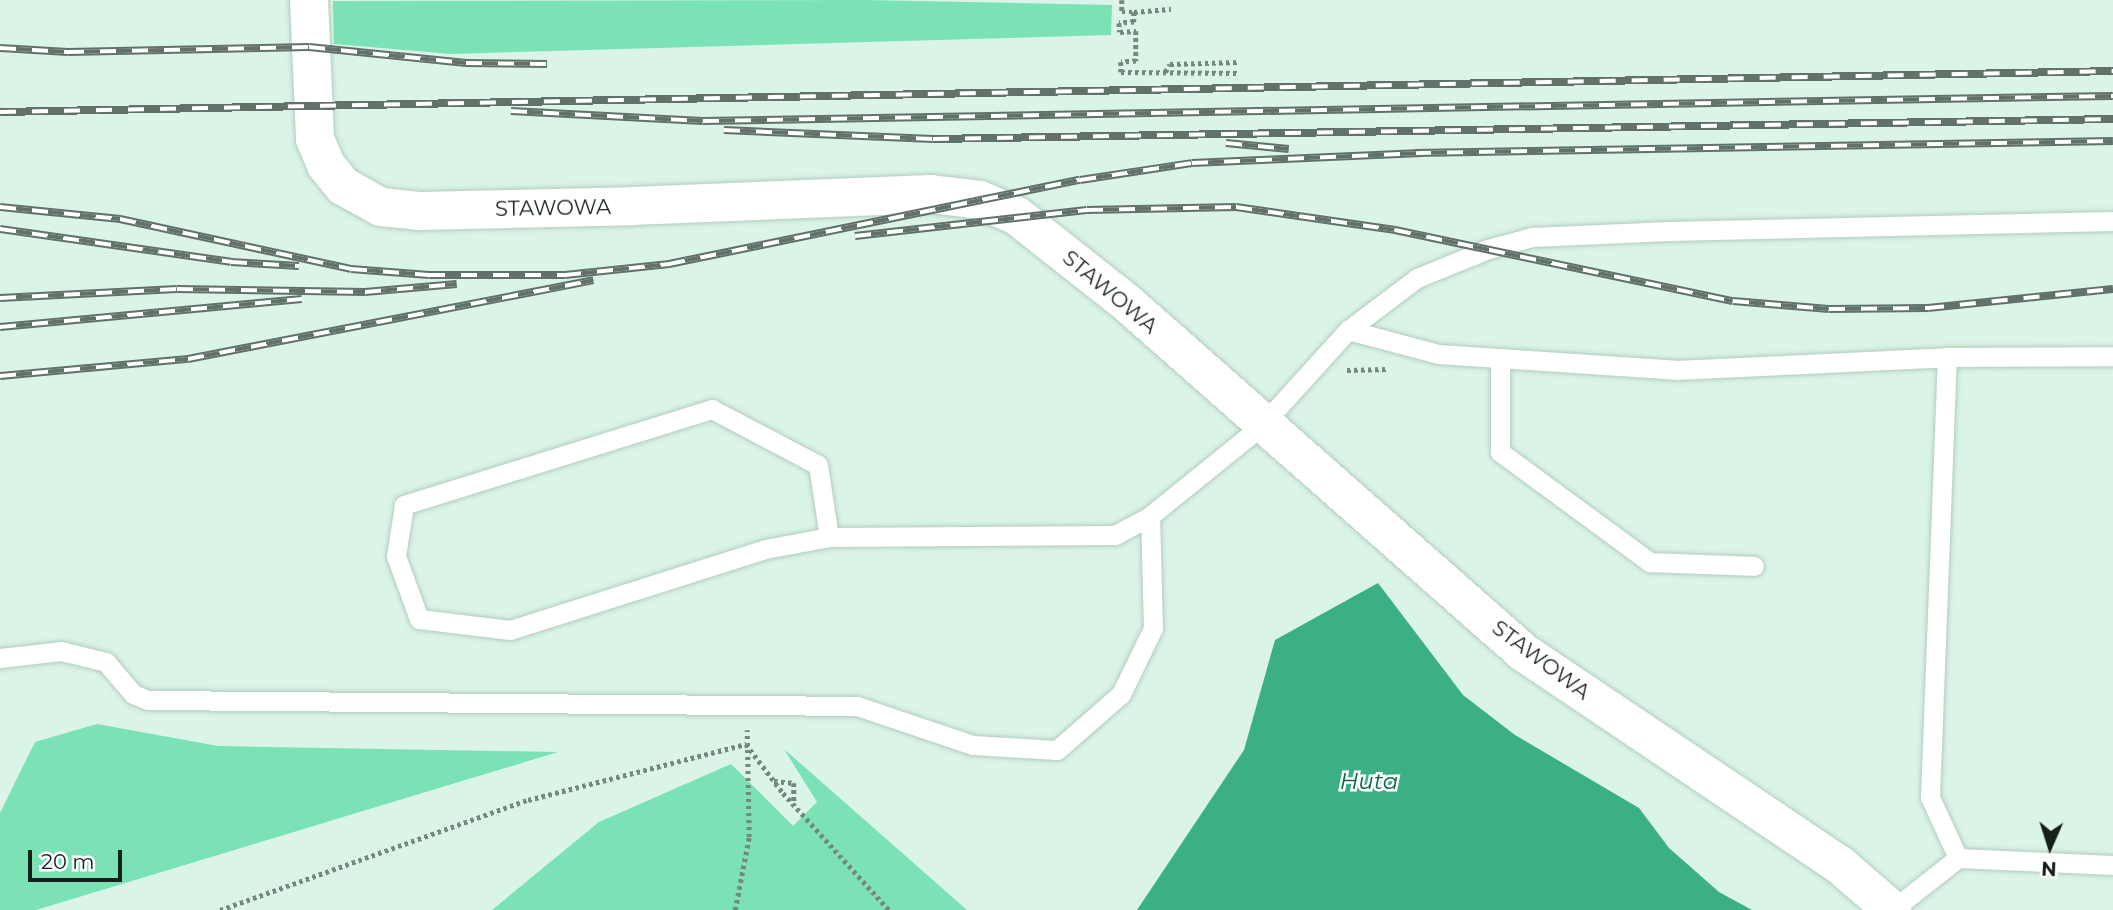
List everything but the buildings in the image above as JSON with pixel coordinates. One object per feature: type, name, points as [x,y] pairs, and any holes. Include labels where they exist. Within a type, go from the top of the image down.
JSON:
[{"type":"street","name":"STAWOWA","points":[[309,0],[315,139],[326,165],[343,186],[381,207],[419,211],[605,207],[932,194],[980,200],[1017,216],[1127,303],[1261,426],[1523,652],[1840,865],[1892,910]]},
{"type":"lane","points":[[829,537],[818,465],[712,409],[404,505],[396,556],[419,619],[510,630],[765,550],[829,537],[1115,535],[1150,516],[1261,426],[1348,330],[1417,278],[1532,237],[2113,221]]},
{"type":"lane","points":[[1348,330],[1438,354],[1676,370],[1947,357],[2113,356]]},
{"type":"lane","points":[[1947,357],[1930,797],[1958,858]]},
{"type":"lane","points":[[1500,358],[1500,452],[1650,562],[1754,566]]},
{"type":"lane","points":[[0,658],[61,651],[106,662],[134,694],[148,700],[858,706],[973,745],[1057,750],[1121,694],[1153,628],[1150,516]]},
{"type":"lane","points":[[1892,910],[1958,858],[2113,865]]},
{"type":"path","points":[[1122,0],[1122,12],[1171,9]]},
{"type":"path","points":[[1134,12],[1134,22],[1119,23],[1120,32],[1136,31],[1136,61],[1121,62],[1122,72],[1239,72]]},
{"type":"path","points":[[1165,73],[1170,64],[1239,62]]},
{"type":"path","points":[[1343,370],[1396,369]]},
{"type":"path","points":[[746,744],[794,806],[889,910]]},
{"type":"path","points":[[220,910],[528,800],[746,744]]},
{"type":"path","points":[[735,910],[749,837],[746,744]]},
{"type":"path","points":[[773,781],[794,783],[794,806]]},
{"type":"shaded area","points":[[865,0],[1112,5],[1111,35],[451,54],[334,44],[333,1]]},
{"type":"shaded area","points":[[97,724],[218,746],[558,752],[36,910],[0,910],[0,813],[35,742]]},
{"type":"shaded area","points":[[784,749],[967,910],[492,910],[599,822],[731,764],[793,826],[817,802]]},
{"type":"water","name":"Huta","points":[[1378,583],[1463,695],[1515,735],[1639,808],[1669,848],[1719,892],[1752,910],[1137,910],[1244,750],[1275,640]]},
{"type":"railway","points":[[0,48],[68,52],[309,47],[466,63],[547,64]]},
{"type":"railway","points":[[0,112],[2113,71]]},
{"type":"railway","points":[[511,111],[703,121],[2113,96]]},
{"type":"railway","points":[[724,130],[933,139],[2113,119]]},
{"type":"railway","points":[[1415,153],[2113,141]]},
{"type":"railway","points":[[1226,143],[1289,149]]},
{"type":"railway","points":[[0,207],[120,219],[351,269],[429,275],[565,275],[669,264],[1080,180],[1192,163],[1422,153]]},
{"type":"railway","points":[[855,236],[1087,210],[1236,207],[1395,230],[1733,301],[1829,309],[1928,308],[2113,289]]},
{"type":"railway","points":[[0,229],[231,262],[299,266]]},
{"type":"railway","points":[[0,376],[188,359],[593,280]]},
{"type":"railway","points":[[0,298],[177,289],[365,292],[457,284]]},
{"type":"railway","points":[[0,327],[302,299]]}]
